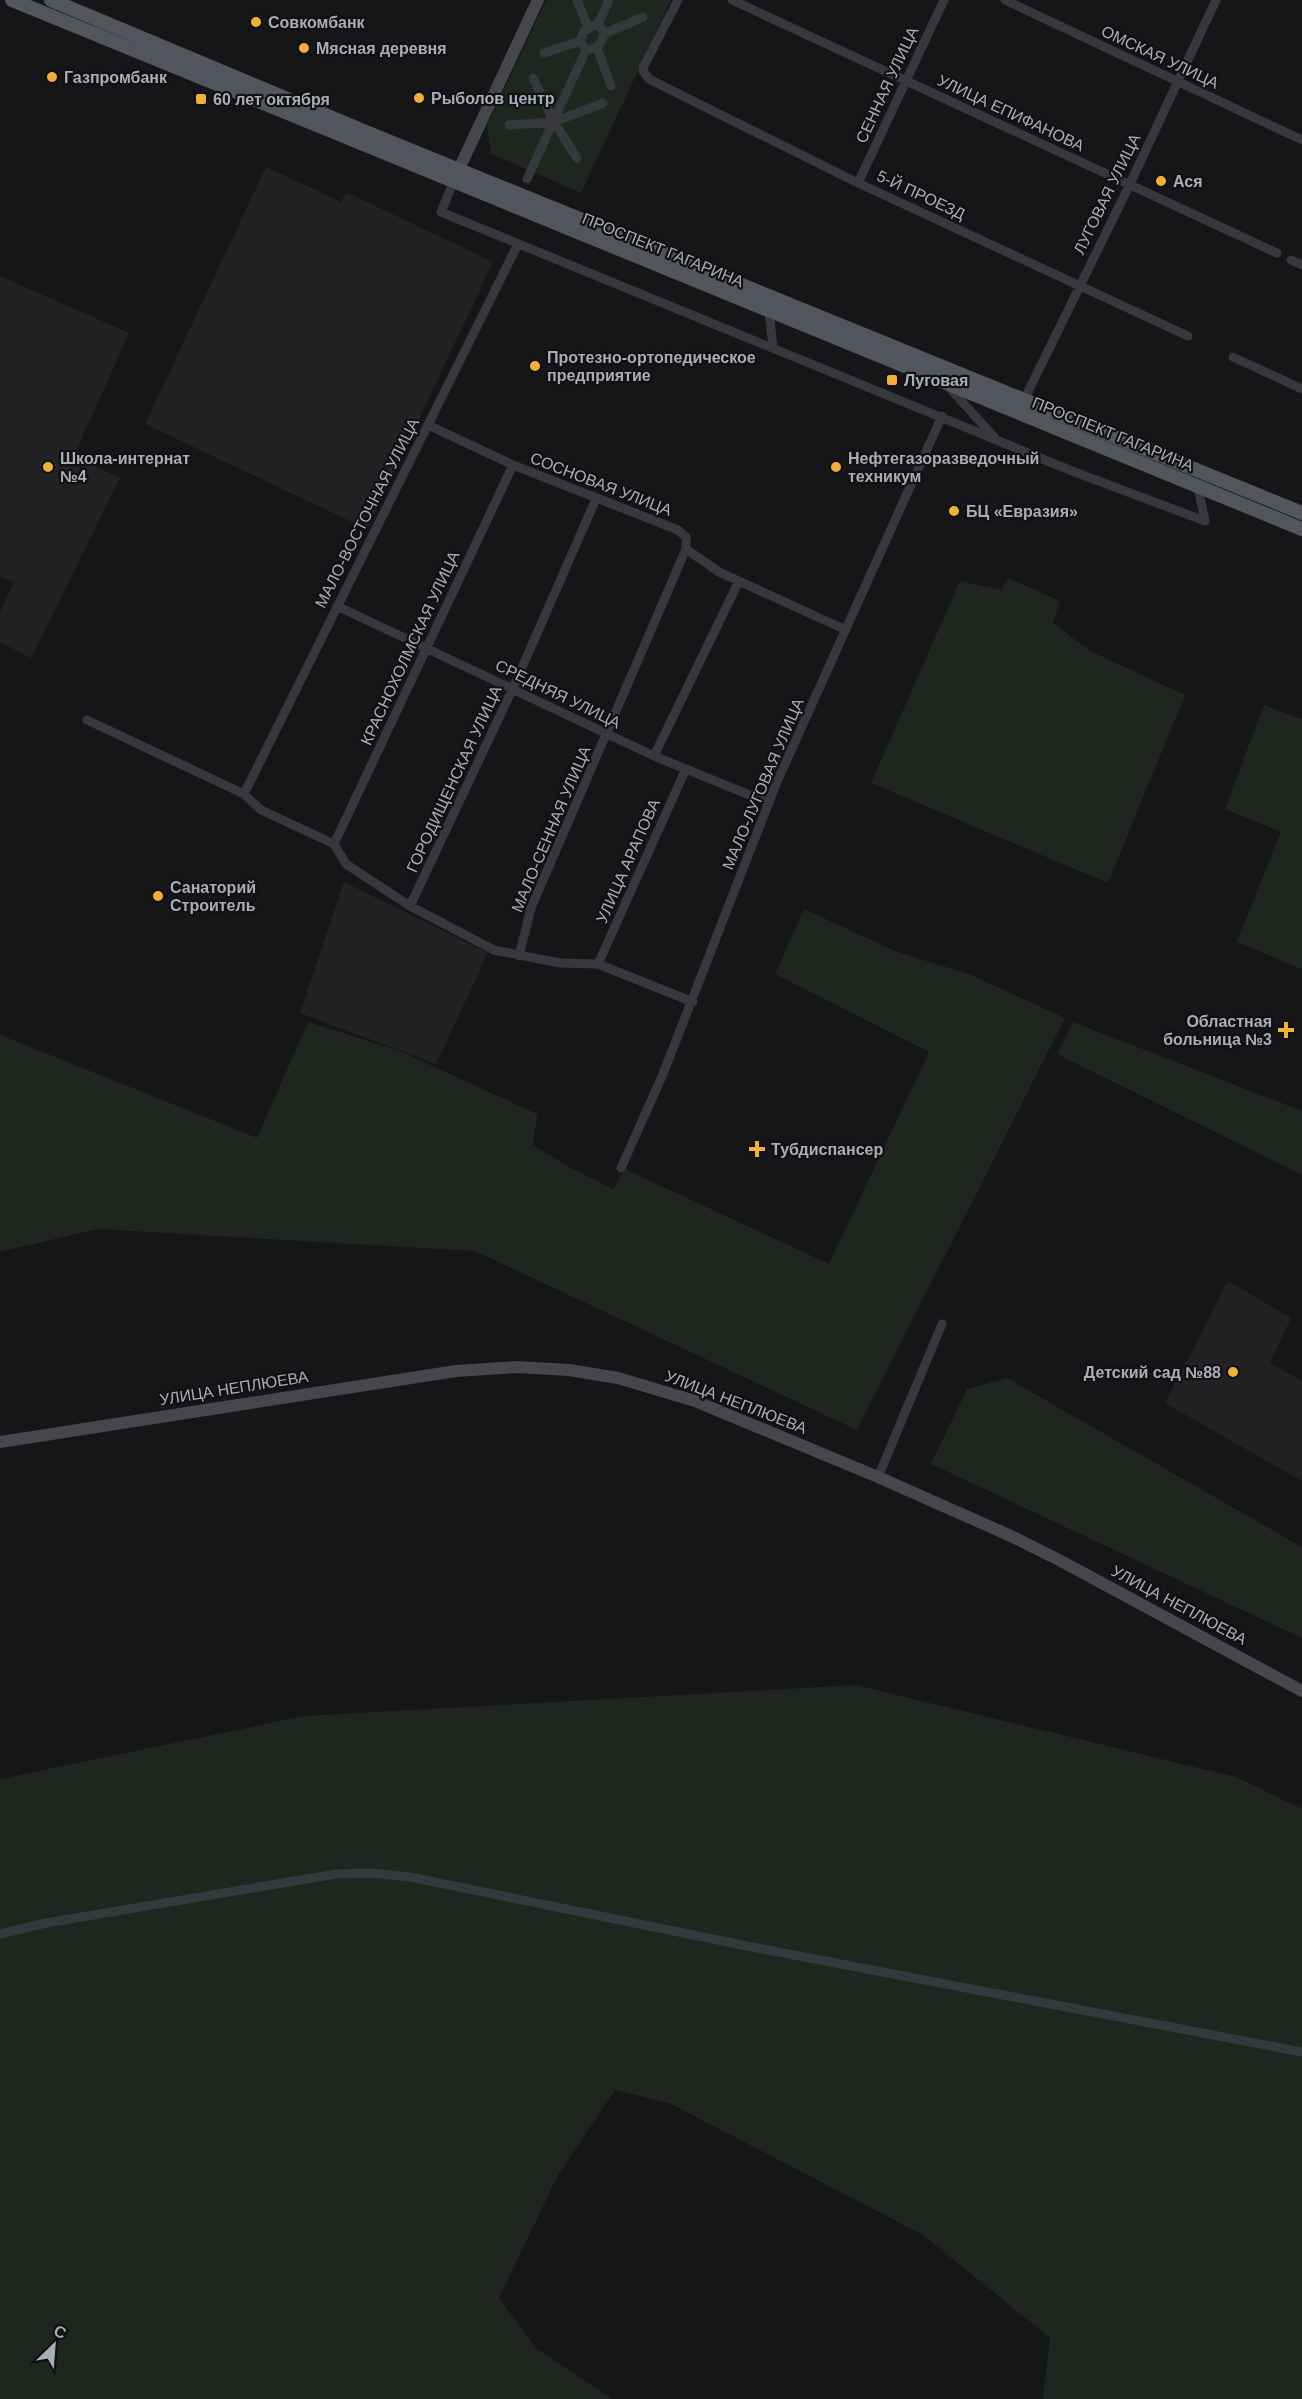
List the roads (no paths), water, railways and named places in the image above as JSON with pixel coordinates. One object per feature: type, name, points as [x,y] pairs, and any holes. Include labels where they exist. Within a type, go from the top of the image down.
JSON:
[{"type":"main road","name":"ПРОСПЕКТ ГАГАРИНА","points":[[12,0],[1024,400],[1302,513]]},
{"type":"main road","name":"ПРОСПЕКТ ГАГАРИНА","points":[[51,0],[769,312],[1302,529]]},
{"type":"main road","points":[[456,175],[538,0]]},
{"type":"main road","name":"УЛИЦА НЕПЛЮЕВА","points":[[0,1442],[456,1371],[487,1368],[542,1368],[618,1378],[667,1391],[968,1516],[1061,1561],[1302,1691]]},
{"type":"street","points":[[577,0],[593,26],[604,34]]},
{"type":"street","points":[[544,53],[580,41],[593,26],[609,0]]},
{"type":"street","name":"5-Й ПРОЕЗД","points":[[678,0],[649,55],[644,71],[645,75],[656,83],[858,183],[1188,336]]},
{"type":"street","name":"УЛИЦА ЕПИФАНОВА","points":[[732,0],[1277,253]]},
{"type":"street","name":"СЕННАЯ УЛИЦА","points":[[858,183],[944,0]]},
{"type":"street","name":"ОМСКАЯ УЛИЦА","points":[[1005,0],[1302,140]]},
{"type":"street","name":"ЛУГОВАЯ УЛИЦА","points":[[1024,400],[1129,186],[1216,0]]},
{"type":"street","points":[[604,34],[643,17]]},
{"type":"street","points":[[586,50],[597,48],[604,34]]},
{"type":"street","points":[[580,41],[586,50]]},
{"type":"street","points":[[597,48],[611,86]]},
{"type":"street","points":[[527,179],[586,50]]},
{"type":"street","points":[[533,78],[554,122],[577,158]]},
{"type":"street","points":[[509,125],[554,122],[603,103]]},
{"type":"street","points":[[456,175],[441,212],[1125,492],[1205,521],[1198,487]]},
{"type":"street","name":"МАЛО-ВОСТОЧНАЯ УЛИЦА","points":[[244,794],[518,244]]},
{"type":"street","points":[[1291,260],[1302,265]]},
{"type":"street","points":[[769,312],[773,347]]},
{"type":"street","points":[[1233,357],[1302,389]]},
{"type":"street","points":[[945,383],[962,404],[987,426],[996,439]]},
{"type":"street","name":"МАЛО-ЛУГОВАЯ УЛИЦА","points":[[621,1168],[693,1002],[769,802],[942,416]]},
{"type":"street","name":"СОСНОВАЯ УЛИЦА","points":[[428,424],[513,465],[678,530],[686,537],[686,549],[719,572],[846,630]]},
{"type":"street","name":"КРАСНОХОЛМСКАЯ УЛИЦА","points":[[334,844],[513,465]]},
{"type":"street","name":"ГОРОДИЩЕНСКАЯ УЛИЦА","points":[[410,906],[513,688],[596,499]]},
{"type":"street","name":"МАЛО-СЕННАЯ УЛИЦА","points":[[519,956],[531,908],[686,549]]},
{"type":"street","points":[[654,756],[739,581]]},
{"type":"street","name":"СРЕДНЯЯ УЛИЦА","points":[[337,606],[685,771],[769,802]]},
{"type":"street","points":[[87,720],[244,794],[261,810],[334,844],[346,864],[410,906],[494,950],[562,964],[598,963],[693,1002]]},
{"type":"street","name":"УЛИЦА АРАПОВА","points":[[598,963],[685,771]]},
{"type":"street","points":[[878,1477],[942,1324]]},
{"type":"street","points":[[0,1934],[46,1923],[336,1874],[371,1873],[410,1877],[757,1948],[1302,2052]]},
{"type":"place","name":"Совкомбанк","points":[[256,22]]},
{"type":"place","name":"Мясная деревня","points":[[304,48]]},
{"type":"place","name":"Газпромбанк","points":[[52,77]]},
{"type":"place","name":"Рыболов центр","points":[[419,98]]},
{"type":"place","name":"60 лет октября","points":[[201,99]]},
{"type":"place","name":"Ася","points":[[1161,181]]},
{"type":"place","name":"Протезно-ортопедическое предприятие","points":[[535,366]]},
{"type":"place","name":"Луговая","points":[[892,380]]},
{"type":"place","name":"Школа-интернат №4","points":[[48,467]]},
{"type":"place","name":"Нефтегазоразведочный техникум","points":[[836,467]]},
{"type":"place","name":"БЦ «Евразия»","points":[[954,511]]},
{"type":"place","name":"Санаторий Строитель","points":[[158,896]]},
{"type":"place","name":"Областная больница №3","points":[[1286,1030]]},
{"type":"place","name":"Тубдиспансер","points":[[757,1149]]},
{"type":"place","name":"Детский сад №88","points":[[1233,1372]]}]
